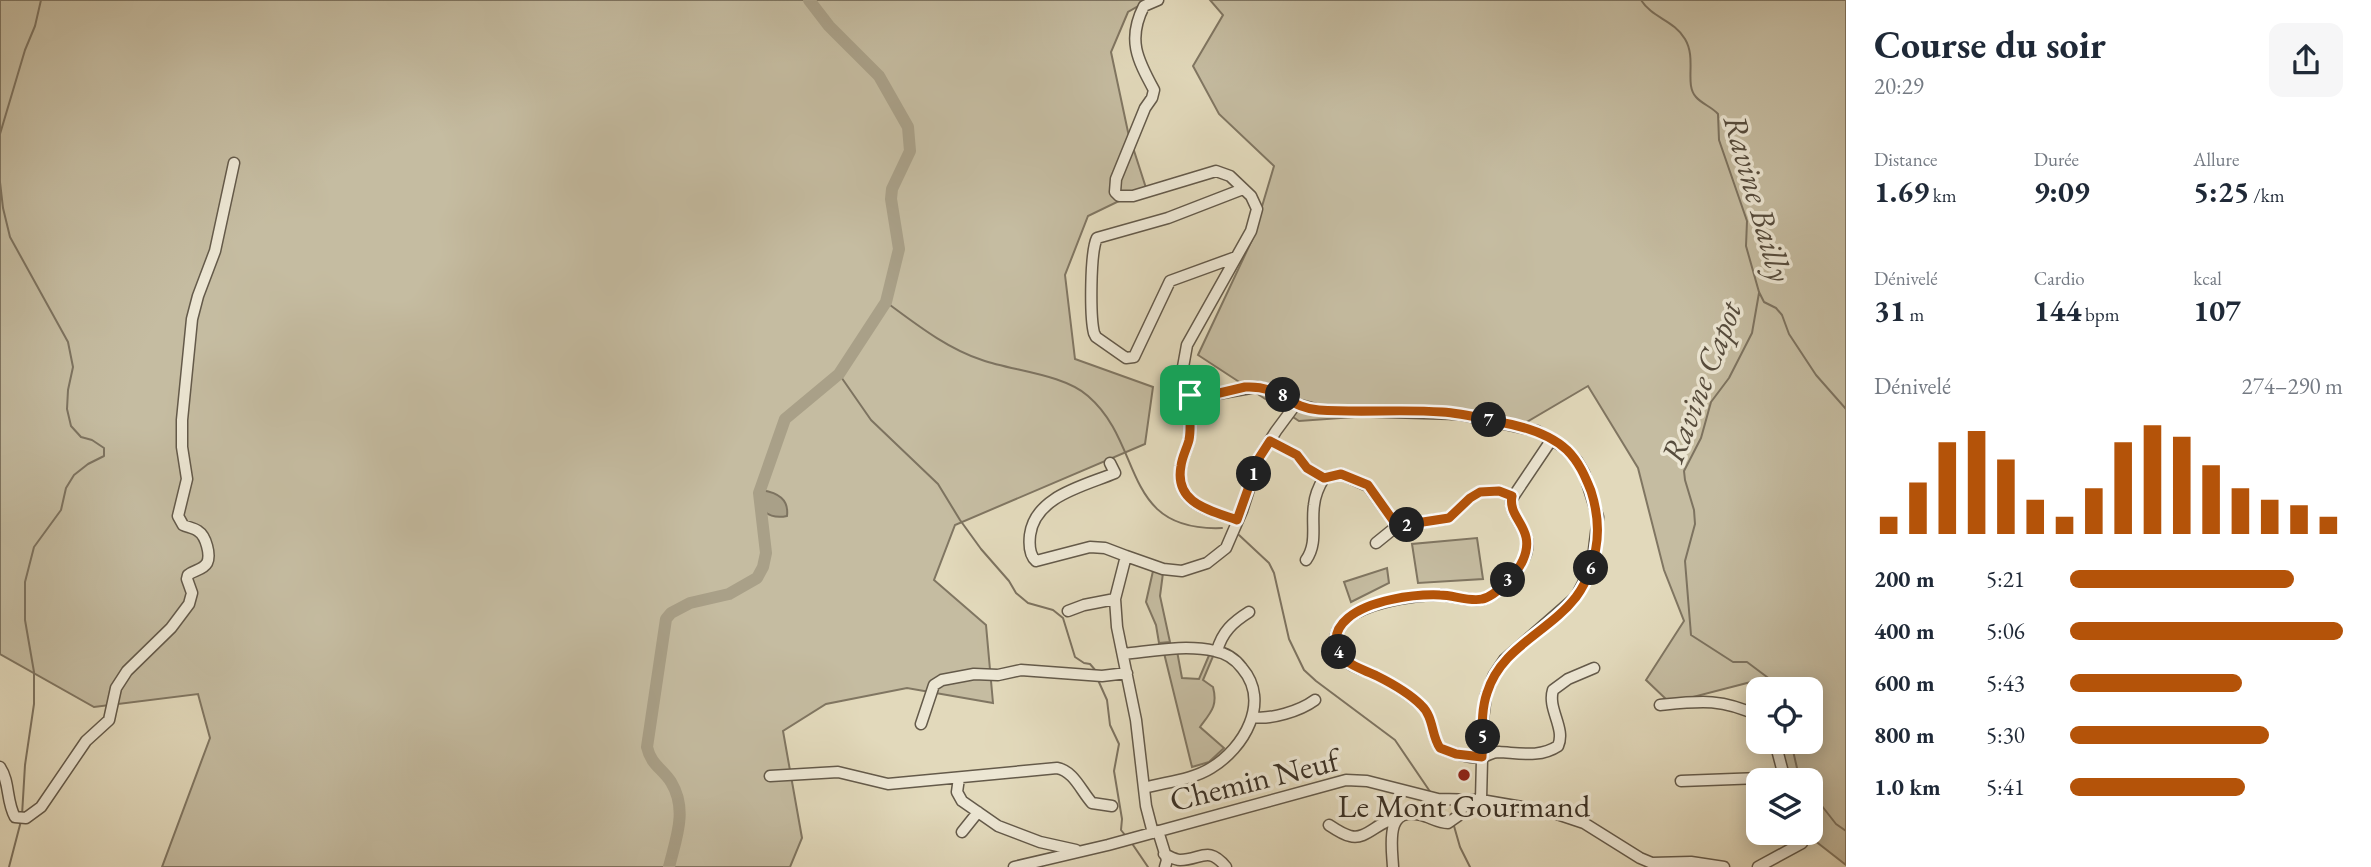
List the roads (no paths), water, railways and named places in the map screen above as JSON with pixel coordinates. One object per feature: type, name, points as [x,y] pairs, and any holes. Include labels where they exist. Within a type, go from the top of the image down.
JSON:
[{"type":"street","points":[[1158,0],[1144,6],[1134,30],[1141,63],[1154,90],[1153,98],[1145,108],[1116,179],[1115,192],[1119,196],[1133,196],[1213,171],[1225,173],[1254,200],[1257,213],[1251,231],[1187,345],[1183,367],[1190,395],[1189,440],[1179,478],[1182,490],[1201,506],[1237,520]]},
{"type":"street","points":[[0,767],[5,774],[10,809],[15,817],[26,818],[41,807],[86,741],[109,720],[116,688],[127,671],[171,628],[189,604],[192,593],[188,575],[207,563],[208,555],[202,536],[197,530],[183,525],[178,516],[187,479],[182,447],[182,420],[192,319],[215,251],[234,163]]},
{"type":"street","points":[[1236,257],[1170,281],[1134,357],[1126,358],[1094,334],[1092,271],[1097,238],[1168,218],[1243,189]]},
{"type":"street","points":[[1190,395],[1211,395],[1256,387],[1278,391],[1296,404],[1319,410],[1458,414],[1537,431],[1565,448],[1577,461],[1584,473],[1598,517],[1592,566],[1576,597],[1504,660],[1494,675],[1486,695],[1483,719],[1480,800]]},
{"type":"street","points":[[1110,463],[1115,472],[1047,503],[1035,515],[1029,541],[1032,557],[1036,561],[1090,547],[1105,548],[1163,569],[1182,571],[1193,568],[1207,563],[1226,548],[1259,458],[1296,404]]},
{"type":"street","points":[[1552,439],[1512,496],[1511,506],[1524,528],[1527,549],[1518,570],[1490,597],[1480,600],[1439,595],[1381,602],[1346,619],[1337,634],[1336,642],[1344,660],[1378,676],[1421,704],[1432,720],[1434,736],[1440,748],[1456,754],[1482,757],[1497,752],[1530,755],[1558,746],[1560,734],[1552,700],[1553,690],[1568,679],[1594,668]]},
{"type":"street","points":[[1270,441],[1297,455],[1307,468],[1324,478],[1341,474],[1368,485],[1397,526]]},
{"type":"street","points":[[1306,560],[1314,547],[1314,505],[1324,478]]},
{"type":"street","points":[[1376,543],[1397,526],[1449,518],[1480,492],[1499,491],[1512,496]]},
{"type":"street","points":[[1126,556],[1115,599],[1117,627],[1136,720],[1144,788],[1155,832],[1167,860],[1165,867]]},
{"type":"street","points":[[1068,611],[1115,599]]},
{"type":"street","points":[[1217,651],[1223,633],[1249,612]]},
{"type":"street","points":[[1124,654],[1175,648],[1217,651],[1238,663],[1247,673],[1255,699],[1252,718],[1239,742],[1212,768],[1144,788]]},
{"type":"street","points":[[921,724],[934,685],[942,680],[974,674],[998,676],[1021,670],[1102,676],[1127,673]]},
{"type":"street","points":[[1252,718],[1261,719],[1305,707],[1315,700]]},
{"type":"street","points":[[1660,705],[1718,702],[1746,711]]},
{"type":"street","points":[[770,776],[838,772],[888,784],[1063,769],[1070,774],[1091,803],[1112,806]]},
{"type":"street","points":[[960,778],[959,796],[1006,830],[1040,842],[1082,851]]},
{"type":"street","name":"Chemin Neuf","points":[[1014,867],[1122,841],[1346,780],[1367,781],[1419,796],[1480,800],[1569,817],[1652,863],[1691,862],[1724,867]]},
{"type":"street","points":[[1681,781],[1746,780]]},
{"type":"street","points":[[1329,825],[1357,837],[1385,821],[1415,814],[1448,823],[1458,816],[1466,800]]},
{"type":"street","points":[[962,832],[978,812]]},
{"type":"street","points":[[1393,867],[1391,830],[1398,819]]},
{"type":"street","points":[[1759,867],[1798,845]]},
{"type":"street","points":[[1164,854],[1177,860],[1201,855],[1213,856],[1219,858],[1226,867]]},
{"type":"waterway","points":[[0,134],[41,0]]},
{"type":"waterway","points":[[669,867],[679,824],[679,803],[671,782],[654,762],[647,747],[666,619],[671,613],[690,603],[729,594],[757,578],[766,553],[759,493],[785,419],[839,374],[886,302],[899,249],[891,199],[892,189],[910,151],[908,127],[879,76],[829,26],[809,0]]},
{"type":"waterway","name":"Ravine Bailly","points":[[1641,0],[1651,11],[1675,27],[1685,39],[1690,55],[1693,92],[1718,114],[1719,140],[1747,221],[1746,246],[1764,302],[1776,308],[1782,315],[1789,334],[1816,375],[1846,409]]},
{"type":"waterway","points":[[0,182],[10,237],[68,342],[73,367],[67,409],[71,426],[81,437],[104,448],[104,456],[74,475],[66,488],[61,510],[34,547],[25,582],[25,620],[34,672],[34,704],[25,765],[22,815]]},
{"type":"waterway","name":"Ravine Capot","points":[[1759,293],[1752,333],[1729,378],[1711,402],[1701,438],[1684,471],[1695,524],[1685,561],[1691,635],[1733,662],[1747,662],[1767,677]]},
{"type":"waterway","points":[[886,302],[932,335],[969,355],[1052,378],[1078,389],[1106,416],[1150,501],[1166,516],[1189,525],[1222,528]]},
{"type":"waterway","points":[[839,374],[871,420],[938,484],[960,520],[1016,593],[1028,603],[1053,610],[1063,618],[1075,657],[1090,664],[1096,671]]},
{"type":"waterway","points":[[1239,535],[1269,563],[1274,573],[1289,639],[1304,670],[1395,740],[1431,793]]},
{"type":"waterway","points":[[1098,680],[1107,700],[1110,725],[1119,744],[1114,771],[1122,819],[1121,830],[1125,835]]},
{"type":"waterway","name":"Ravine Capot","points":[[1794,754],[1797,768]]},
{"type":"waterway","points":[[1438,804],[1444,815]]},
{"type":"waterway","name":"Ravine Capot","points":[[1823,807],[1836,824],[1846,831]]},
{"type":"waterway","points":[[9,867],[21,821]]},
{"type":"waterway","points":[[1454,826],[1470,867]]},
{"type":"waterway","points":[[1131,842],[1148,867]]},
{"type":"place","name":"Le Mont Gourmand","points":[[1464,775]]}]
